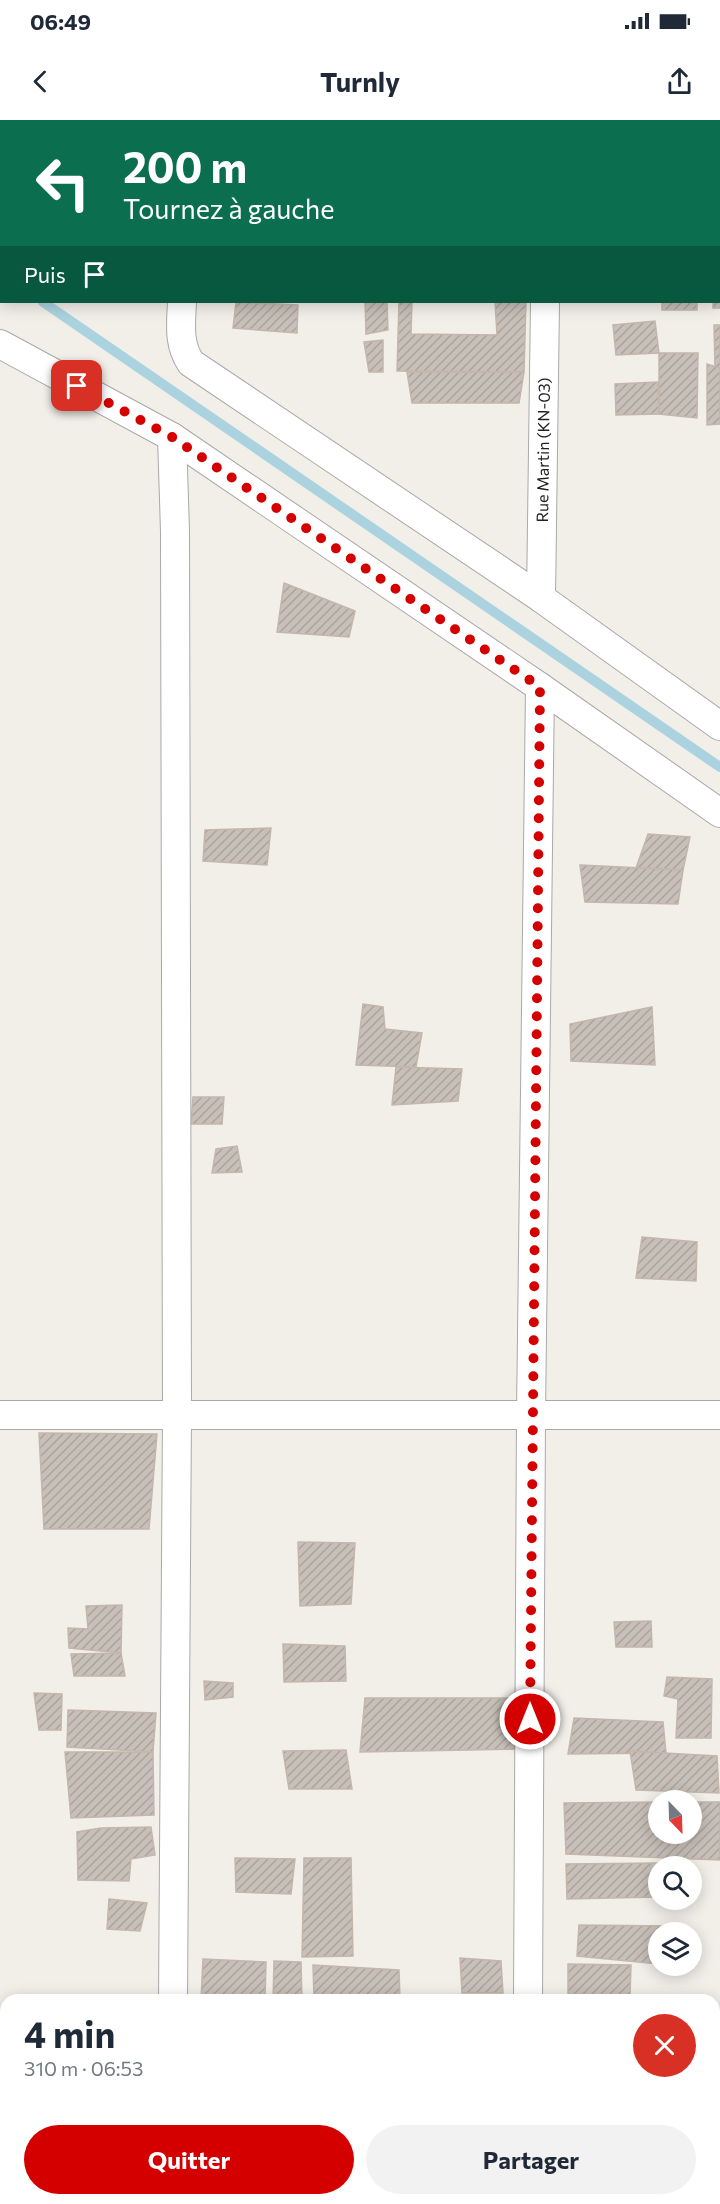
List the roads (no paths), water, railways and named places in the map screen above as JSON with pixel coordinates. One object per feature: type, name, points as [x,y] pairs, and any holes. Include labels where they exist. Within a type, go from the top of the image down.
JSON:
[{"type":"street","points":[[182,303],[181,341],[184,354],[191,363],[541,598],[720,726]]},
{"type":"street","name":"Rue Martin (KN-03)","points":[[541,598],[545,303]]},
{"type":"street","points":[[0,344],[172,437],[540,687],[720,813]]},
{"type":"street","points":[[172,437],[175,531],[177,1415],[173,1994]]},
{"type":"street","points":[[528,1994],[531,1415],[540,687]]},
{"type":"street","points":[[0,1415],[720,1414]]},
{"type":"waterway","points":[[44,303],[720,767]]}]
